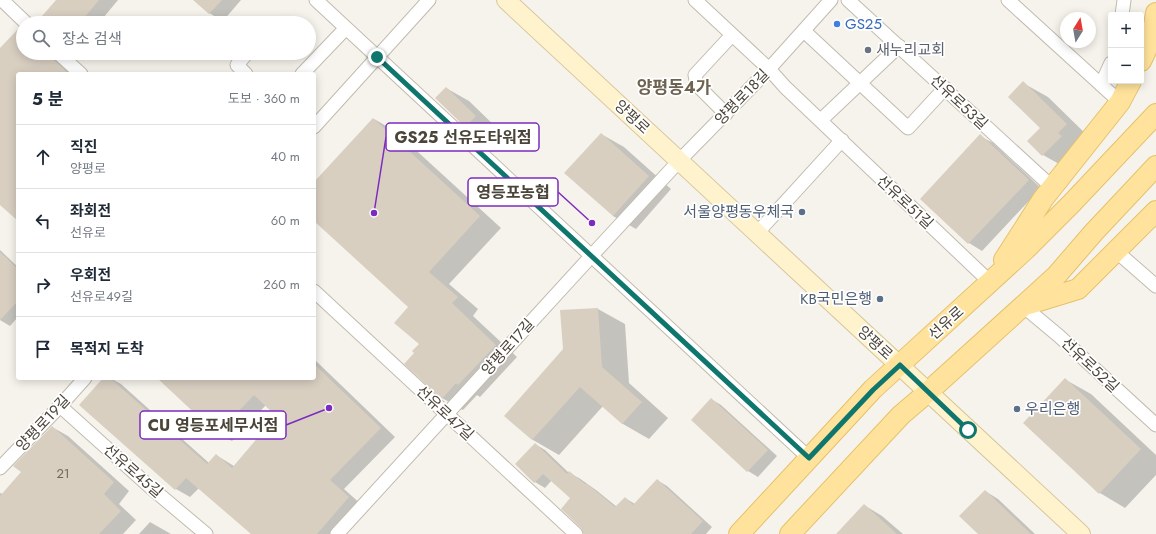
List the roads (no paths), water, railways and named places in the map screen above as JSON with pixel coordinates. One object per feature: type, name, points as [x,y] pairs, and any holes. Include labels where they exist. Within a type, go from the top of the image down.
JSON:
[{"type":"main road","name":"양평로","points":[[506,0],[1081,534]]},
{"type":"main road","points":[[1144,56],[1147,50],[1156,13]]},
{"type":"main road","points":[[990,282],[1052,187],[1120,102],[1129,84]]},
{"type":"main road","name":"선유로","points":[[739,534],[873,390],[1026,249],[1071,204],[1156,114]]},
{"type":"main road","points":[[790,534],[901,415],[1056,276],[1094,232],[1156,166]]},
{"type":"main road","points":[[1023,306],[1078,289],[1156,211]]},
{"type":"street","points":[[2,0],[19,16]]},
{"type":"street","points":[[316,0],[809,458]]},
{"type":"street","points":[[316,125],[429,0]]},
{"type":"street","name":"선유로51길","points":[[695,0],[769,69],[785,87],[842,140],[877,176],[990,282]]},
{"type":"street","name":"양평로18길","points":[[679,161],[769,69],[831,0]]},
{"type":"street","name":"선유로53길","points":[[848,0],[1052,187]]},
{"type":"street","points":[[1008,0],[1120,102]]},
{"type":"street","points":[[1122,12],[1124,0]]},
{"type":"street","points":[[316,59],[346,28]]},
{"type":"street","points":[[804,31],[908,128],[945,88]]},
{"type":"street","points":[[726,114],[697,85],[695,74],[732,35]]},
{"type":"street","points":[[821,120],[898,46]]},
{"type":"street","points":[[66,60],[79,72]]},
{"type":"street","points":[[241,60],[237,66],[244,72]]},
{"type":"street","points":[[304,72],[315,60]]},
{"type":"street","points":[[1101,85],[1108,70]]},
{"type":"street","points":[[757,233],[842,140]]},
{"type":"street","name":"양평로17길","points":[[337,534],[679,161]]},
{"type":"street","points":[[1116,251],[1156,286]]},
{"type":"street","name":"선유로47길","points":[[316,293],[576,534]]},
{"type":"street","name":"선유로52길","points":[[1023,306],[1059,336],[1156,425]]},
{"type":"street","name":"양평로19길","points":[[0,468],[83,380]]},
{"type":"street","name":"선유로45길","points":[[60,406],[149,486],[206,534]]},
{"type":"place","name":"GS25","points":[[837,24]]},
{"type":"place","name":"새누리교회","points":[[868,50]]},
{"type":"place","name":"서울양평동우체국","points":[[802,212]]},
{"type":"place","name":"GS25 선유도타워점","points":[[374,213]]},
{"type":"place","name":"영등포농협","points":[[592,223]]},
{"type":"place","name":"KB국민은행","points":[[880,299]]},
{"type":"place","name":"CU 영등포세무서점","points":[[329,408]]},
{"type":"place","name":"우리은행","points":[[1017,409]]},
{"type":"district","name":"양평동4가","points":[[674,87]]}]
